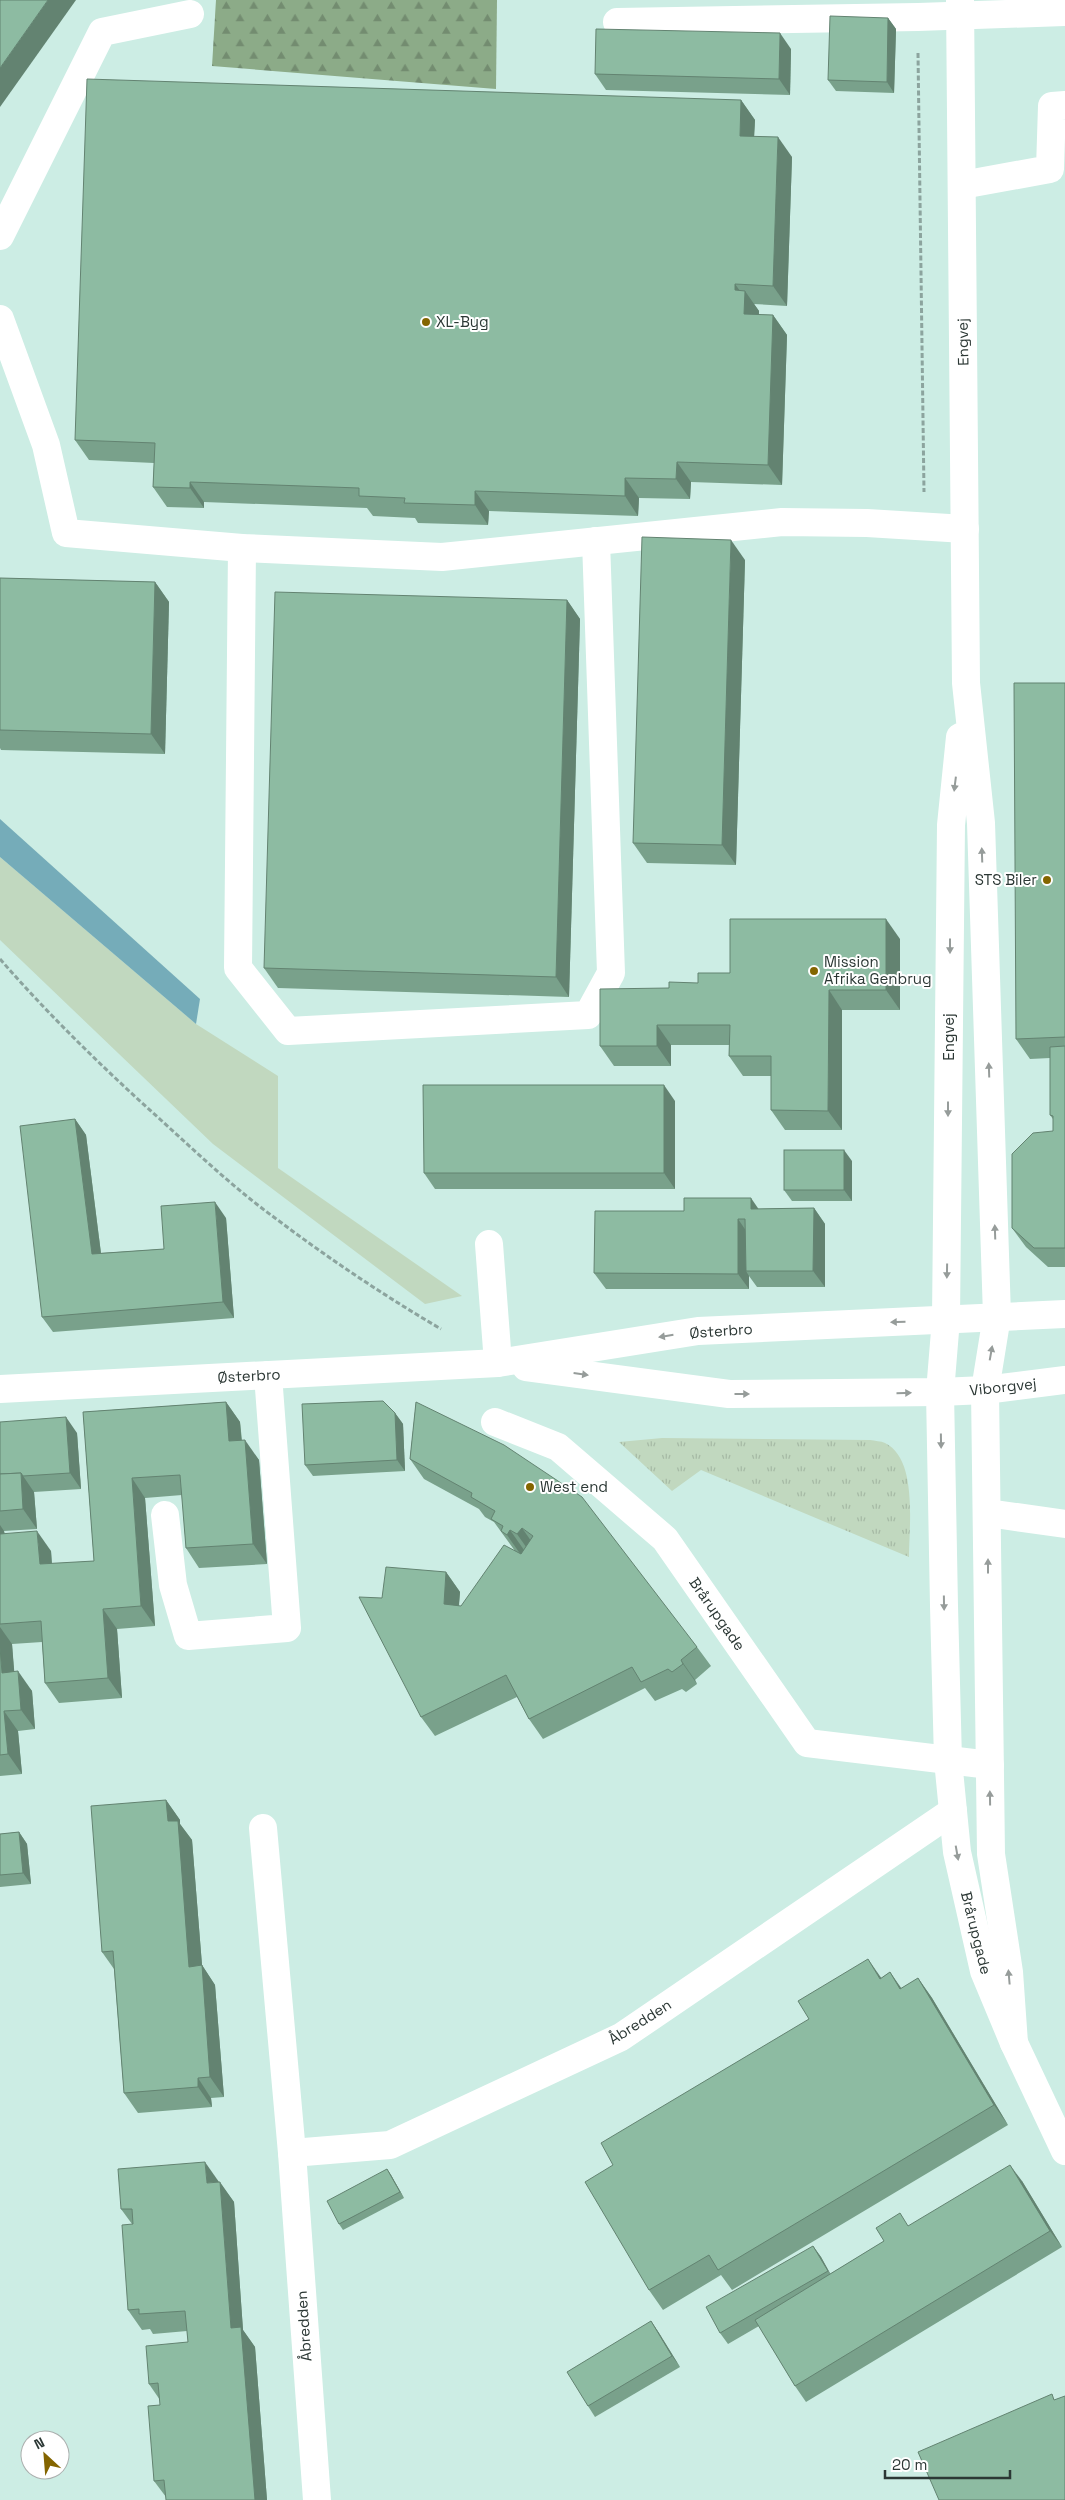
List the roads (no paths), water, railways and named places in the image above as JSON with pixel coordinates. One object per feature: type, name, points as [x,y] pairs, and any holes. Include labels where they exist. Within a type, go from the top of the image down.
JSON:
[{"type":"street","points":[[617,22],[918,17],[960,7],[1065,12]]},
{"type":"street","name":"Engvej","points":[[960,7],[966,683],[981,823],[998,1316],[985,1390]]},
{"type":"street","points":[[0,236],[102,32],[190,14]]},
{"type":"street","points":[[962,185],[1050,169],[1052,106],[1065,105]]},
{"type":"street","points":[[0,319],[46,445],[66,533],[242,548],[442,557],[782,522],[866,523],[965,529]]},
{"type":"street","points":[[242,548],[238,968],[288,1031],[588,1015],[611,973],[596,541]]},
{"type":"street","name":"Engvej","points":[[940,1392],[946,1319],[951,825],[966,683]]},
{"type":"street","points":[[489,1244],[498,1363]]},
{"type":"street","points":[[946,1319],[1065,1314]]},
{"type":"street","name":"Østerbro","points":[[0,1389],[498,1363],[698,1331],[946,1319]]},
{"type":"street","name":"Østerbro","points":[[498,1363],[729,1394],[940,1392]]},
{"type":"street","points":[[164,1515],[173,1585],[188,1636],[287,1628],[268,1375]]},
{"type":"street","name":"Viborgvej","points":[[940,1392],[985,1390],[1065,1380]]},
{"type":"street","name":"Brårupgade","points":[[985,1390],[992,1854],[1008,1972],[1014,2043]]},
{"type":"street","name":"Brårupgade","points":[[940,1392],[948,1760],[957,1852],[984,1971],[1014,2043],[1065,2151]]},
{"type":"street","name":"Brårupgade","points":[[495,1422],[558,1447],[665,1539],[807,1743],[990,1765]]},
{"type":"street","points":[[988,1513],[1065,1524]]},
{"type":"street","name":"Åbredden","points":[[292,2152],[390,2145],[621,2037],[953,1812]]},
{"type":"street","name":"Åbredden","points":[[263,1828],[292,2152],[317,2500]]},
{"type":"water","points":[[0,819],[200,999],[196,1024],[0,857]]},
{"type":"place","name":"XL-Byg","points":[[426,322]]},
{"type":"place","name":"STS Biler","points":[[1047,880]]},
{"type":"place","name":"Mission Afrika Genbrug","points":[[814,971]]},
{"type":"place","name":"West end","points":[[530,1487]]}]
